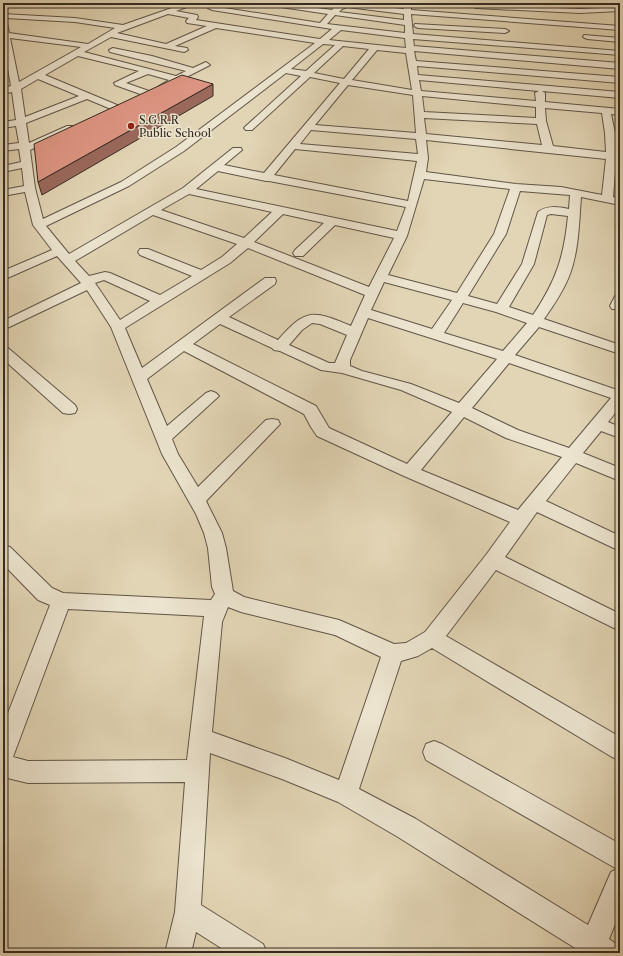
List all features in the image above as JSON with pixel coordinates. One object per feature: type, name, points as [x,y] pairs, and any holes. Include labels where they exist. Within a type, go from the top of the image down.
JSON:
[{"type":"street","points":[[9,82],[40,76],[76,53],[122,27],[193,3]]},
{"type":"street","points":[[409,6],[419,3]]},
{"type":"street","points":[[263,16],[281,4],[409,24],[515,32]]},
{"type":"street","points":[[321,26],[340,6],[347,5],[409,6],[559,13],[620,9]]},
{"type":"street","points":[[466,5],[608,19]]},
{"type":"street","points":[[345,369],[342,363],[372,293],[401,236],[420,176],[423,158],[417,93],[410,50],[409,6]]},
{"type":"street","points":[[212,8],[321,26],[410,36],[553,41],[620,53]]},
{"type":"street","points":[[199,22],[225,10]]},
{"type":"street","points":[[168,12],[194,17],[189,20],[199,22],[321,42],[375,48],[620,66]]},
{"type":"street","points":[[559,13],[620,28]]},
{"type":"street","points":[[548,148],[541,121],[540,88],[559,13]]},
{"type":"street","points":[[3,16],[75,20],[122,27]]},
{"type":"street","points":[[168,46],[216,25]]},
{"type":"street","points":[[88,46],[4,27],[9,82],[21,122],[30,188],[39,225],[63,256],[87,283],[118,327],[163,438],[180,473],[213,533],[217,548],[222,587],[221,601],[210,635],[197,770],[188,912],[178,953]]},
{"type":"street","points":[[39,225],[126,184],[180,149],[339,28]]},
{"type":"street","points":[[109,34],[184,50]]},
{"type":"street","points":[[577,36],[620,40]]},
{"type":"street","points":[[249,128],[341,44]]},
{"type":"street","points":[[266,178],[307,127],[375,48]]},
{"type":"street","points":[[112,50],[154,59],[194,71]]},
{"type":"street","points":[[76,53],[147,70],[177,79]]},
{"type":"street","points":[[413,63],[620,80]]},
{"type":"street","points":[[133,99],[206,65]]},
{"type":"street","points":[[146,93],[118,83],[147,70]]},
{"type":"street","points":[[285,70],[345,82],[417,93],[620,112]]},
{"type":"street","points":[[40,76],[86,96],[117,106],[100,114]]},
{"type":"street","points":[[414,77],[620,95]]},
{"type":"street","points":[[3,125],[21,122],[86,96]]},
{"type":"street","points":[[606,111],[615,128],[616,156],[615,176],[607,200]]},
{"type":"street","points":[[419,115],[541,121]]},
{"type":"street","points":[[3,169],[25,153],[80,123]]},
{"type":"street","points":[[307,127],[548,148],[616,156]]},
{"type":"street","points":[[292,146],[423,158]]},
{"type":"street","points":[[3,148],[25,153]]},
{"type":"street","points":[[3,276],[63,256],[153,211],[187,190],[237,150]]},
{"type":"street","points":[[216,167],[266,178],[412,205]]},
{"type":"street","points":[[420,176],[516,187],[547,188],[620,202]]},
{"type":"street","points":[[436,334],[500,234],[516,187]]},
{"type":"street","points":[[3,193],[30,188]]},
{"type":"street","points":[[187,190],[401,236]]},
{"type":"street","points":[[410,472],[537,320],[554,293],[566,267],[572,240],[576,193]]},
{"type":"street","points":[[118,327],[226,260],[281,210]]},
{"type":"street","points":[[501,309],[528,264],[542,214],[546,211],[553,210],[574,214]]},
{"type":"street","points":[[153,211],[246,243],[372,293]]},
{"type":"street","points":[[299,253],[333,221]]},
{"type":"street","points":[[144,252],[202,275]]},
{"type":"street","points":[[3,326],[87,283],[105,276],[161,301]]},
{"type":"street","points":[[381,277],[501,309],[537,320],[620,350]]},
{"type":"street","points":[[139,377],[270,281]]},
{"type":"street","points":[[3,552],[45,594],[61,601],[221,601],[230,599],[235,602],[339,628],[393,653],[411,650],[432,638],[493,560],[521,519],[620,396],[507,357],[364,312]]},
{"type":"street","points":[[219,318],[279,347],[326,367],[345,369],[356,374],[406,387],[462,410],[512,434],[572,455],[620,475]]},
{"type":"street","points":[[279,347],[310,318],[319,319],[355,333]]},
{"type":"street","points":[[183,345],[310,410],[313,412],[318,427],[323,432],[410,472],[521,519]]},
{"type":"street","points":[[3,351],[69,409]]},
{"type":"street","points":[[163,438],[211,396]]},
{"type":"street","points":[[196,500],[272,424]]},
{"type":"street","points":[[599,424],[620,433]]},
{"type":"street","points":[[535,503],[620,544]]},
{"type":"street","points":[[493,560],[620,623]]},
{"type":"street","points":[[3,755],[61,601]]},
{"type":"street","points":[[432,638],[620,749]]},
{"type":"street","points":[[346,794],[393,653]]},
{"type":"street","points":[[201,739],[285,769],[346,794],[407,828],[601,949],[620,880]]},
{"type":"street","points":[[434,752],[620,858]]},
{"type":"street","points":[[3,766],[28,772],[197,770]]},
{"type":"street","points":[[188,912],[254,953]]},
{"type":"building","points":[[182,75],[213,84],[38,182],[34,144]]},
{"type":"place","name":"S.G.R.R Public School","points":[[131,126]]}]
